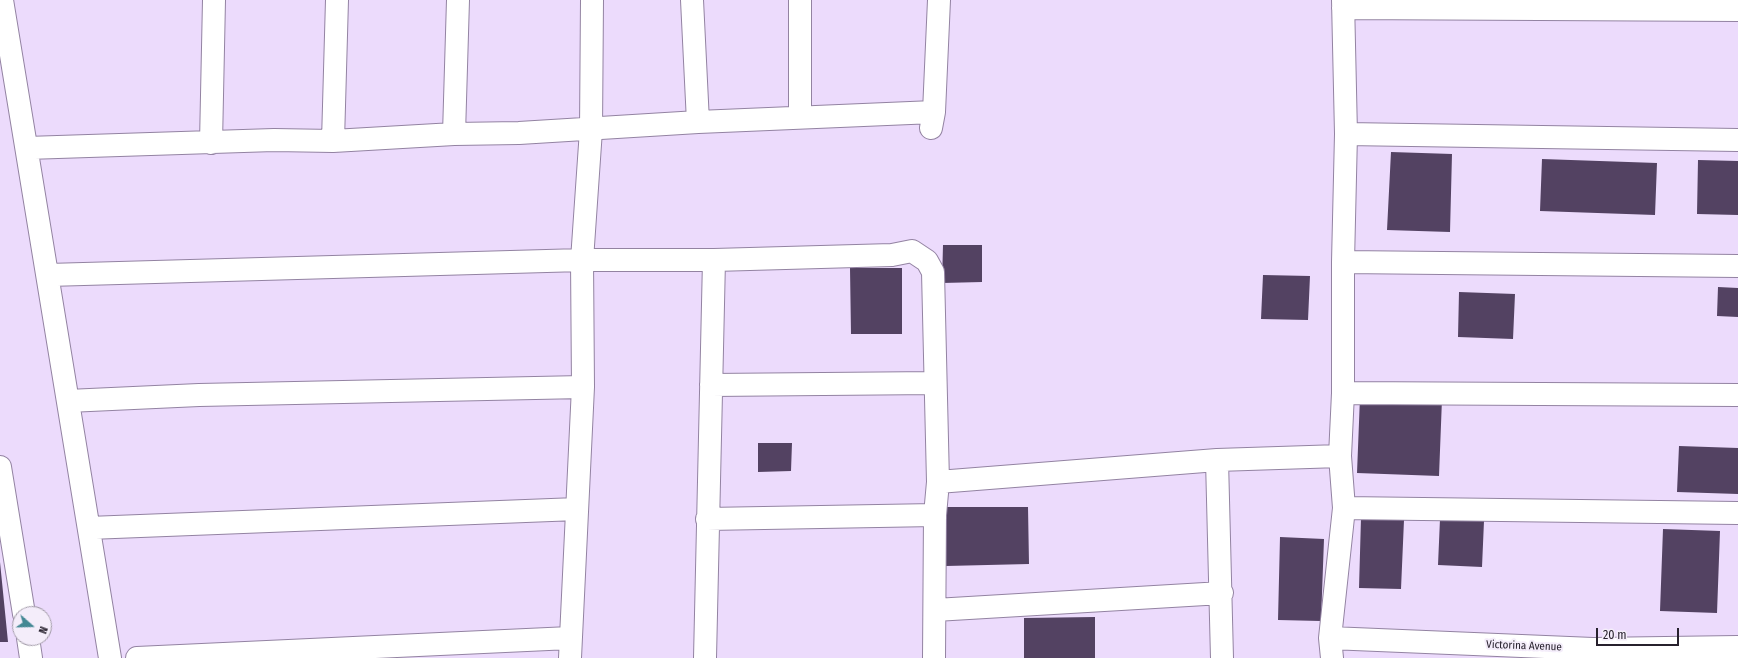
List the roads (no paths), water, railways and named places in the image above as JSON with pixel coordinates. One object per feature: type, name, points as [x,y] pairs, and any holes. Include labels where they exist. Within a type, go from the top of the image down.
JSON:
[{"type":"street","points":[[2,0],[110,658]]},
{"type":"street","points":[[211,143],[214,0]]},
{"type":"street","points":[[332,141],[337,0]]},
{"type":"street","points":[[454,134],[458,0]]},
{"type":"street","points":[[137,658],[570,648],[583,387],[582,260],[591,130],[592,0]]},
{"type":"street","points":[[692,0],[698,122]]},
{"type":"street","points":[[800,0],[800,117]]},
{"type":"street","points":[[27,148],[274,140],[332,141],[454,134],[591,130],[698,122],[800,117],[933,120],[939,0]]},
{"type":"street","points":[[1331,648],[1344,508],[1340,456],[1344,393],[1343,262],[1346,134],[1343,4],[1738,10]]},
{"type":"street","points":[[1346,134],[1738,140]]},
{"type":"street","points":[[48,275],[582,260],[714,260],[892,255],[912,251],[927,261],[933,272],[938,482],[935,515],[934,658]]},
{"type":"street","points":[[705,658],[714,260]]},
{"type":"street","points":[[1343,262],[1738,266]]},
{"type":"street","points":[[711,386],[935,383]]},
{"type":"street","points":[[68,401],[199,395],[583,387]]},
{"type":"street","points":[[1344,393],[1738,395]]},
{"type":"street","points":[[938,482],[1217,460],[1340,456]]},
{"type":"street","points":[[1217,460],[1222,593],[1222,658]]},
{"type":"street","points":[[0,467],[23,606]]},
{"type":"street","points":[[1344,508],[1738,513]]},
{"type":"street","points":[[89,528],[577,509]]},
{"type":"street","points":[[707,519],[935,515]]},
{"type":"street","points":[[935,610],[1222,593]]},
{"type":"street","points":[[29,646],[31,658]]},
{"type":"street","name":"Victorina Avenue","points":[[1331,648],[1593,653],[1738,647]]}]
